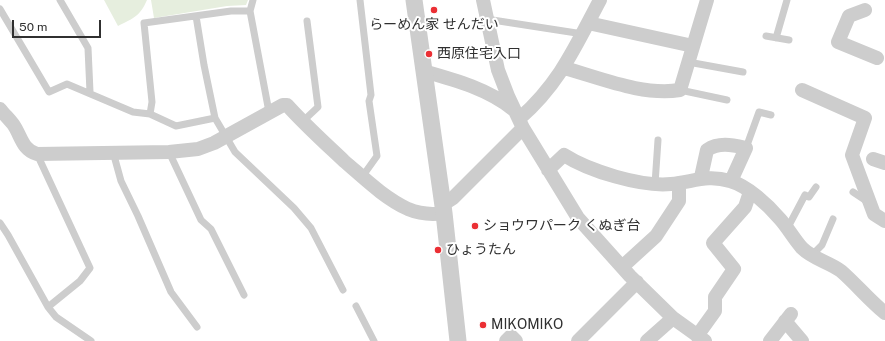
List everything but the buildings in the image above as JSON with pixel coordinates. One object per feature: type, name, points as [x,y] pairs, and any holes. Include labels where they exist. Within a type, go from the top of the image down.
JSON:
[{"type":"street","points":[[414,0],[443,209],[458,341]]},
{"type":"street","points":[[483,0],[498,70],[519,119],[578,218],[622,268],[674,318],[701,339],[715,312],[715,297],[734,270],[713,243],[745,207],[750,192]]},
{"type":"street","points":[[0,109],[14,125],[24,145],[31,152],[37,154],[169,152],[198,149],[225,137],[283,105],[287,105],[302,122],[362,177],[389,198],[408,209],[426,215],[443,209],[519,119],[546,92],[564,68],[600,0]]},
{"type":"street","points":[[564,68],[635,87],[667,92],[680,90],[706,0]]},
{"type":"street","points":[[866,8],[849,16],[838,42],[877,58]]},
{"type":"street","points":[[586,28],[693,46]]},
{"type":"street","points":[[423,71],[478,89],[506,103],[519,119]]},
{"type":"street","points":[[802,90],[865,118],[852,155],[874,214],[885,221]]},
{"type":"street","points":[[701,177],[707,150],[715,145],[732,145],[746,148],[731,181]]},
{"type":"street","points":[[548,170],[564,155],[578,164],[599,172],[655,184],[679,184],[701,177],[731,181],[750,192],[780,219],[802,248],[811,256],[840,270],[885,313]]},
{"type":"street","points":[[622,268],[660,230],[679,201],[679,184]]},
{"type":"street","points":[[578,341],[637,282]]},
{"type":"street","points":[[647,341],[674,318]]},
{"type":"street","points":[[770,341],[788,318],[802,341]]},
{"type":"street","points":[[506,341],[511,336],[516,341]]},
{"type":"lane","points":[[60,0],[88,48],[90,92]]},
{"type":"lane","points":[[253,0],[250,11],[269,112]]},
{"type":"lane","points":[[360,0],[371,95],[369,101],[377,156],[362,177]]},
{"type":"lane","points":[[776,38],[787,0]]},
{"type":"lane","points":[[0,9],[49,92],[67,84],[90,92],[133,112],[150,114],[176,126],[216,118]]},
{"type":"lane","points":[[150,114],[152,102],[144,23],[231,10],[250,11]]},
{"type":"lane","points":[[196,16],[204,65],[216,118],[225,137],[235,152],[294,208],[311,228],[343,290]]},
{"type":"lane","points":[[486,19],[586,28]]},
{"type":"lane","points":[[302,122],[318,107],[307,21]]},
{"type":"lane","points":[[766,36],[789,40]]},
{"type":"lane","points":[[688,62],[743,72]]},
{"type":"lane","points":[[680,90],[727,100]]},
{"type":"lane","points":[[746,148],[759,112],[771,115]]},
{"type":"lane","points":[[655,184],[658,140]]},
{"type":"lane","points":[[113,152],[121,181],[168,285],[197,327]]},
{"type":"lane","points":[[169,152],[201,220],[211,229],[244,295]]},
{"type":"lane","points":[[37,154],[90,268],[80,281],[48,307]]},
{"type":"lane","points":[[787,229],[805,195],[809,197],[816,187]]},
{"type":"lane","points":[[853,192],[870,204]]},
{"type":"lane","points":[[811,256],[822,245],[833,219]]},
{"type":"lane","points":[[0,223],[48,307],[56,317],[91,341]]},
{"type":"lane","points":[[356,306],[374,341]]},
{"type":"green space","points":[[104,0],[147,0],[142,10],[136,16],[118,26]]},
{"type":"green space","points":[[151,0],[248,0],[246,5],[227,6],[154,18]]},
{"type":"place","name":"らーめん家 せんだい","points":[[434,10]]},
{"type":"place","name":"西原住宅入口","points":[[429,54]]},
{"type":"place","name":"ショウワパーク くぬぎ台","points":[[475,226]]},
{"type":"place","name":"ひょうたん","points":[[438,250]]},
{"type":"place","name":"MIKOMIKO","points":[[483,325]]}]
